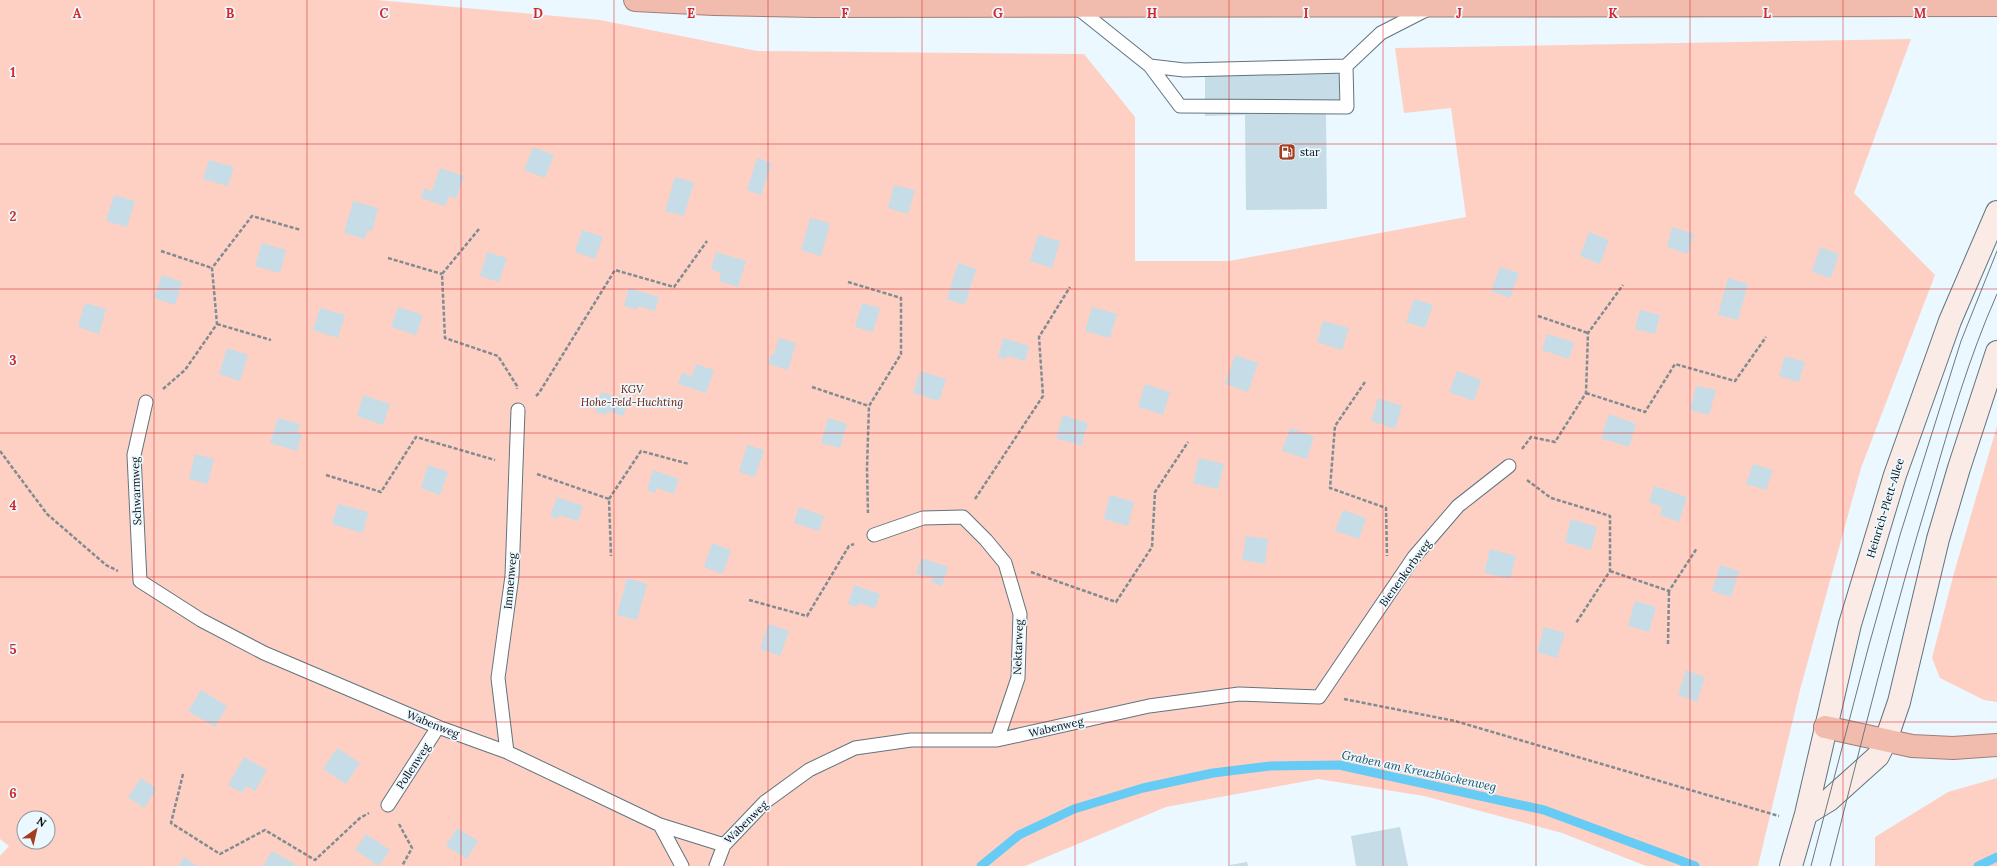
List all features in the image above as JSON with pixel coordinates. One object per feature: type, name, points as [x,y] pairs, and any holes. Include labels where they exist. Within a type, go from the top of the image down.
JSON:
[{"type":"highway","points":[[635,0],[714,4],[814,6],[1997,5]]},
{"type":"highway","points":[[1825,727],[1912,746],[1953,748],[1997,745]]},
{"type":"main road","name":"Heinrich-Plett-Allee","points":[[1791,866],[1804,818],[1850,624],[1895,475],[1950,321],[1997,212]]},
{"type":"main road","points":[[1804,818],[1829,800],[1878,756],[1886,740],[1899,702],[1942,525],[1963,454],[1997,352]]},
{"type":"lane","points":[[1074,6],[1150,66],[1180,106],[1346,107],[1346,66]]},
{"type":"lane","points":[[1150,66],[1184,70],[1346,66],[1381,33],[1434,6]]},
{"type":"lane","name":"Schwarmweg","points":[[140,581],[134,455],[146,402]]},
{"type":"lane","name":"Immenweg","points":[[507,752],[498,678],[512,576],[518,410]]},
{"type":"lane","name":"Bienenkorbweg","points":[[1320,697],[1408,567],[1458,506],[1510,466]]},
{"type":"lane","points":[[874,535],[923,518],[963,517]]},
{"type":"lane","name":"Nektarweg","points":[[963,517],[1006,563],[1020,614],[1018,678],[997,740]]},
{"type":"lane","name":"Wabenweg","points":[[140,581],[201,620],[264,653],[438,727],[507,752],[584,787],[660,825],[724,845],[765,802],[809,770],[854,748],[911,740],[997,740],[1156,705],[1239,694],[1320,697]]},
{"type":"lane","name":"Pollenweg","points":[[388,805],[438,727]]},
{"type":"lane","points":[[660,825],[682,866]]},
{"type":"lane","points":[[716,866],[724,845]]},
{"type":"path","points":[[146,402],[185,370],[217,324],[212,268],[252,216],[301,230]]},
{"type":"path","points":[[479,229],[442,274],[445,338],[498,356],[517,386],[518,410]]},
{"type":"path","points":[[518,410],[539,393],[615,270],[674,287],[707,241]]},
{"type":"path","points":[[161,251],[212,268]]},
{"type":"path","points":[[388,258],[442,274]]},
{"type":"path","points":[[749,600],[807,616],[849,546],[874,535],[867,511],[869,406],[901,354],[901,298],[848,282]]},
{"type":"path","points":[[1576,624],[1610,571],[1610,516],[1550,498],[1510,466],[1531,437],[1555,442],[1586,393],[1588,334],[1623,285]]},
{"type":"path","points":[[963,517],[1043,396],[1039,337],[1070,287]]},
{"type":"path","points":[[1538,316],[1588,334]]},
{"type":"path","points":[[217,324],[270,340]]},
{"type":"path","points":[[1586,393],[1645,412],[1675,364],[1736,381],[1766,336]]},
{"type":"path","points":[[1365,382],[1335,426],[1330,488],[1386,508],[1388,562],[1408,567]]},
{"type":"path","points":[[812,386],[869,406]]},
{"type":"path","points":[[326,475],[381,492],[416,437],[516,466],[609,499]]},
{"type":"path","points":[[1006,563],[1116,602],[1152,546],[1155,492],[1188,442]]},
{"type":"path","points":[[0,451],[47,514],[106,566],[140,581]]},
{"type":"path","points":[[611,556],[609,499],[641,451],[689,464]]},
{"type":"path","points":[[1668,644],[1669,591],[1697,548]]},
{"type":"path","points":[[1610,571],[1669,591]]},
{"type":"path","points":[[1320,697],[1356,701],[1455,721],[1804,818]]},
{"type":"path","points":[[183,774],[171,823],[220,854],[265,830],[315,860],[360,818],[388,805],[412,848],[402,866]]},
{"type":"green space","name":"KGV Hohe-Feld-Huchting","points":[[0,0],[377,0],[600,20],[757,51],[1084,54],[1135,117],[1135,261],[1229,261],[1466,217],[1451,108],[1404,113],[1395,48],[1911,39],[1854,193],[1935,275],[1861,468],[1800,690],[1758,866],[1646,866],[1562,833],[1424,796],[1318,779],[1166,807],[1025,866],[0,866],[0,856],[9,846],[0,839]]},
{"type":"green space","points":[[1997,426],[1997,702],[1984,700],[1940,678],[1932,658],[1954,573]]},
{"type":"green space","points":[[1997,778],[1997,866],[1875,866],[1875,837],[1948,792]]},
{"type":"building","points":[[1339,72],[1340,114],[1326,114],[1327,209],[1246,210],[1245,115],[1205,116],[1205,73]]},
{"type":"building","points":[[533,147],[554,155],[545,178],[524,170]]},
{"type":"building","points":[[757,158],[772,163],[761,195],[747,190]]},
{"type":"building","points":[[209,160],[234,167],[228,186],[203,179]]},
{"type":"building","points":[[440,168],[464,176],[456,199],[449,196],[445,206],[421,198],[424,188],[432,191]]},
{"type":"building","points":[[675,177],[694,182],[684,216],[665,211]]},
{"type":"building","points":[[894,185],[915,190],[908,214],[888,208]]},
{"type":"building","points":[[114,195],[135,201],[127,227],[106,221]]},
{"type":"building","points":[[353,201],[378,208],[372,231],[367,230],[365,239],[344,233]]},
{"type":"building","points":[[810,218],[830,223],[821,256],[801,250]]},
{"type":"building","points":[[1672,227],[1694,234],[1688,254],[1667,247]]},
{"type":"building","points":[[582,230],[603,237],[595,259],[575,252]]},
{"type":"building","points":[[1589,232],[1609,240],[1600,264],[1580,256]]},
{"type":"building","points":[[1038,235],[1060,241],[1052,268],[1030,261]]},
{"type":"building","points":[[262,243],[286,250],[280,273],[255,266]]},
{"type":"building","points":[[1820,247],[1839,254],[1831,278],[1812,272]]},
{"type":"building","points":[[487,252],[507,258],[499,282],[480,276]]},
{"type":"building","points":[[716,252],[746,261],[738,287],[719,281],[721,273],[711,269]]},
{"type":"building","points":[[958,263],[976,269],[965,305],[947,299]]},
{"type":"building","points":[[1500,267],[1519,273],[1510,298],[1491,291]]},
{"type":"building","points":[[162,275],[182,282],[175,305],[154,298]]},
{"type":"building","points":[[1728,278],[1748,284],[1738,320],[1718,315]]},
{"type":"building","points":[[629,288],[659,297],[655,311],[638,306],[637,310],[624,306]]},
{"type":"building","points":[[1414,299],[1433,305],[1425,328],[1406,322]]},
{"type":"building","points":[[85,303],[106,309],[99,334],[78,327]]},
{"type":"building","points":[[862,303],[880,308],[873,332],[855,327]]},
{"type":"building","points":[[398,307],[423,315],[416,335],[391,327]]},
{"type":"building","points":[[1092,307],[1117,314],[1110,338],[1085,331]]},
{"type":"building","points":[[320,308],[345,315],[338,338],[313,330]]},
{"type":"building","points":[[1640,310],[1660,315],[1655,334],[1635,329]]},
{"type":"building","points":[[1323,321],[1349,328],[1342,350],[1317,342]]},
{"type":"building","points":[[1547,334],[1574,342],[1569,359],[1542,350]]},
{"type":"building","points":[[779,338],[796,343],[788,370],[768,364],[771,354],[774,355]]},
{"type":"building","points":[[1003,338],[1029,346],[1025,361],[1007,356],[1006,359],[998,357]]},
{"type":"building","points":[[227,348],[248,355],[240,381],[219,374]]},
{"type":"building","points":[[1235,355],[1258,363],[1248,392],[1225,384]]},
{"type":"building","points":[[1785,356],[1805,362],[1799,382],[1779,376]]},
{"type":"building","points":[[696,364],[714,370],[706,393],[678,384],[682,373],[692,376]]},
{"type":"building","points":[[920,371],[946,379],[939,401],[913,393]]},
{"type":"building","points":[[1457,371],[1481,380],[1474,401],[1449,392]]},
{"type":"building","points":[[1145,384],[1170,392],[1163,415],[1138,407]]},
{"type":"building","points":[[1696,386],[1716,390],[1709,415],[1690,410]]},
{"type":"building","points":[[601,392],[628,400],[623,416],[607,411],[606,415],[595,412]]},
{"type":"building","points":[[363,395],[390,404],[383,425],[357,416]]},
{"type":"building","points":[[1378,398],[1402,406],[1395,429],[1371,421]]},
{"type":"building","points":[[1609,414],[1636,424],[1629,447],[1601,438]]},
{"type":"building","points":[[1063,415],[1088,423],[1081,446],[1056,438]]},
{"type":"building","points":[[278,418],[300,424],[297,433],[302,434],[297,451],[270,443]]},
{"type":"building","points":[[828,418],[847,424],[840,448],[821,443]]},
{"type":"building","points":[[1290,428],[1314,436],[1307,459],[1282,451]]},
{"type":"building","points":[[747,445],[764,450],[755,477],[739,472]]},
{"type":"building","points":[[195,454],[214,459],[208,484],[189,479]]},
{"type":"building","points":[[1199,458],[1224,464],[1218,489],[1193,483]]},
{"type":"building","points":[[1753,464],[1773,470],[1766,490],[1746,484]]},
{"type":"building","points":[[428,465],[448,472],[440,495],[421,488]]},
{"type":"building","points":[[653,470],[679,479],[674,494],[657,488],[655,493],[647,490]]},
{"type":"building","points":[[1654,486],[1687,497],[1679,522],[1660,515],[1662,507],[1649,502]]},
{"type":"building","points":[[1110,495],[1134,502],[1128,526],[1104,519]]},
{"type":"building","points":[[557,497],[583,506],[578,521],[559,515],[558,519],[550,516]]},
{"type":"building","points":[[338,504],[368,512],[363,533],[332,524]]},
{"type":"building","points":[[799,507],[824,516],[819,531],[794,523]]},
{"type":"building","points":[[1343,510],[1366,518],[1359,539],[1335,531]]},
{"type":"building","points":[[1571,519],[1597,527],[1591,550],[1565,542]]},
{"type":"building","points":[[1246,536],[1268,539],[1265,564],[1242,560]]},
{"type":"building","points":[[712,543],[731,550],[723,574],[704,567]]},
{"type":"building","points":[[1490,549],[1516,556],[1510,579],[1484,573]]},
{"type":"building","points":[[921,558],[948,567],[942,586],[931,582],[933,578],[916,574]]},
{"type":"building","points":[[1720,565],[1739,571],[1731,597],[1712,591]]},
{"type":"building","points":[[627,578],[647,584],[637,620],[617,615]]},
{"type":"building","points":[[854,585],[880,594],[875,608],[859,603],[857,607],[848,604]]},
{"type":"building","points":[[1635,601],[1656,607],[1649,632],[1628,626]]},
{"type":"building","points":[[768,624],[789,631],[780,656],[760,649]]},
{"type":"building","points":[[1544,627],[1565,633],[1557,658],[1537,652]]},
{"type":"building","points":[[1686,670],[1705,677],[1697,702],[1678,695]]},
{"type":"building","points":[[201,690],[227,706],[215,727],[188,711]]},
{"type":"building","points":[[337,748],[360,763],[346,784],[323,769]]},
{"type":"building","points":[[244,757],[267,770],[255,791],[246,786],[242,793],[228,785]]},
{"type":"building","points":[[141,778],[157,789],[144,808],[128,797]]},
{"type":"building","points":[[1400,827],[1408,866],[1356,866],[1351,836]]},
{"type":"building","points":[[457,828],[478,841],[467,859],[446,846]]},
{"type":"building","points":[[366,834],[390,850],[379,866],[355,850]]},
{"type":"building","points":[[272,851],[295,864],[294,866],[263,866]]},
{"type":"building","points":[[184,857],[197,866],[178,866]]},
{"type":"building","points":[[1247,862],[1248,866],[1230,866],[1230,865]]},
{"type":"waterway","name":"Graben am Kreuzblöckenweg","points":[[981,866],[1019,835],[1074,809],[1143,788],[1213,773],[1270,766],[1339,765],[1544,810],[1695,866]]},
{"type":"waterway","name":"Graben am Kreuzblöckenweg","points":[[1978,866],[1997,857]]},
{"type":"tram line","points":[[1811,866],[1869,645],[1900,535],[1961,341],[1997,251]]},
{"type":"tram line","points":[[1830,866],[1878,677],[1945,440],[1978,342],[1997,294]]},
{"type":"place","name":"star","points":[[1287,152]]}]
